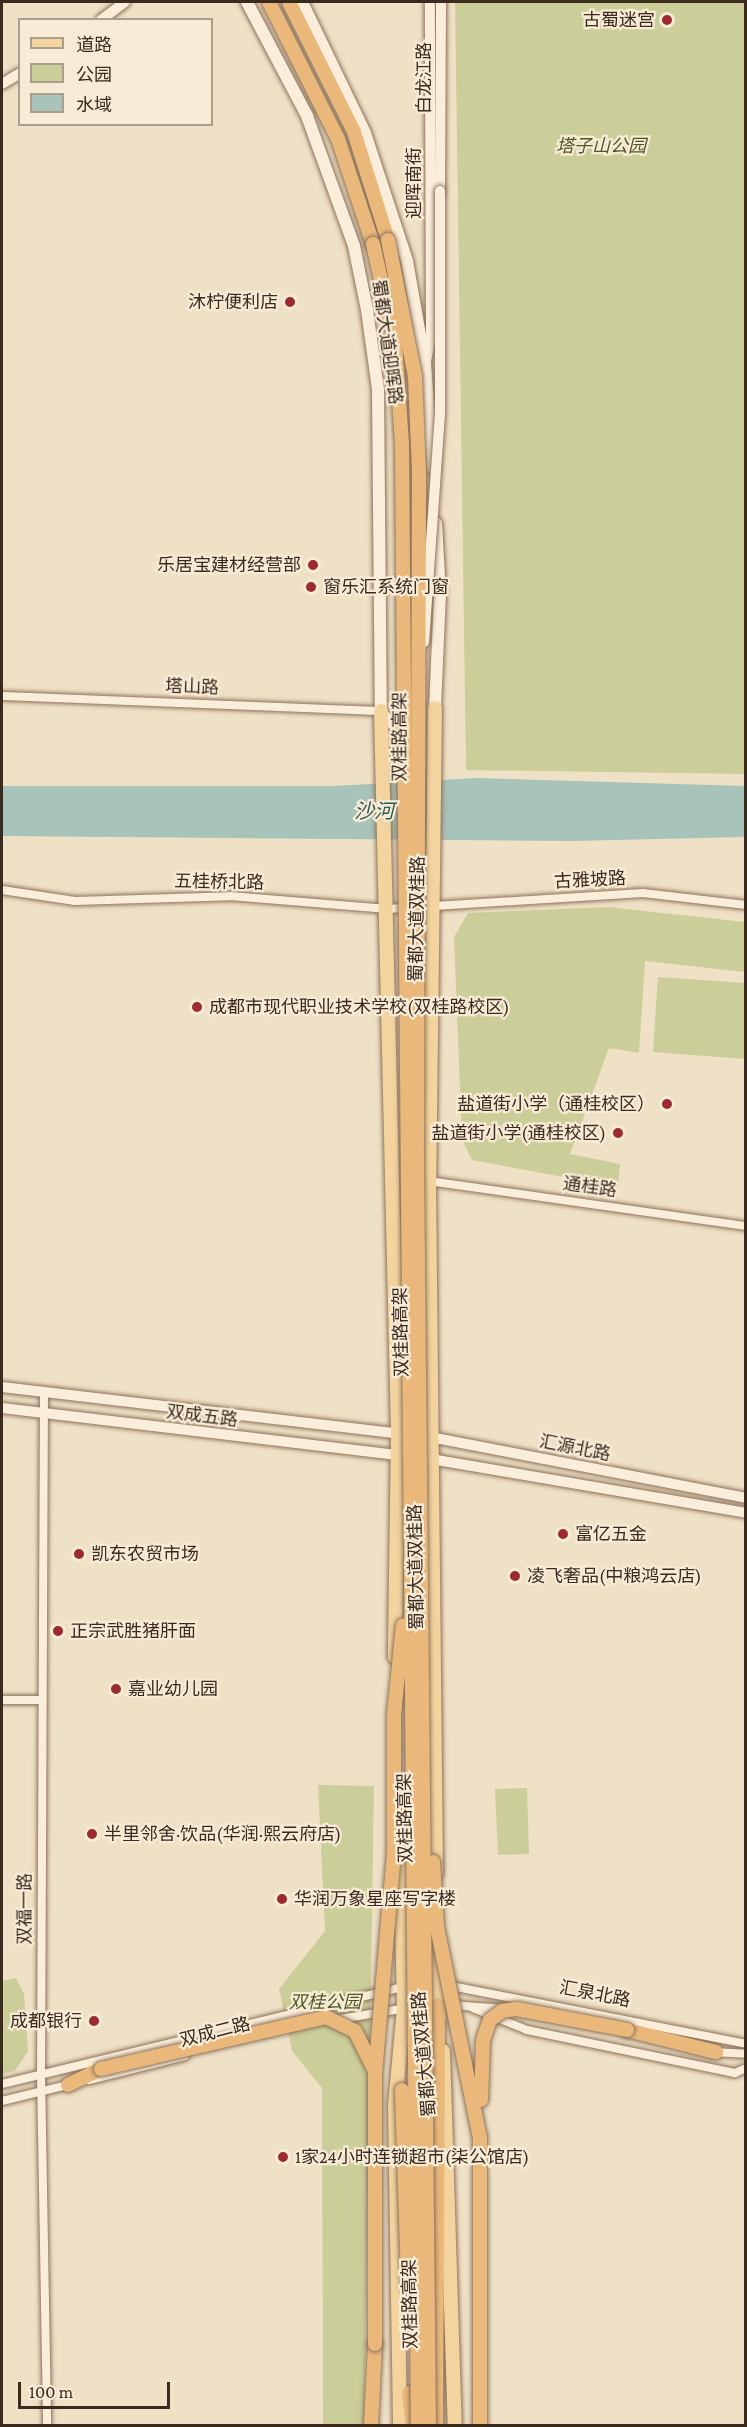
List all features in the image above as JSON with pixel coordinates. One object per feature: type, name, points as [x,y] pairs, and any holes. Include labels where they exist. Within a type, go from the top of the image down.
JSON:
[{"type":"highway","name":"双桂路高架","points":[[269,2],[338,139],[373,244],[395,344],[402,443],[415,1557],[429,2426]]},
{"type":"highway","points":[[289,2],[351,127]]},
{"type":"highway","name":"双桂路高架","points":[[351,127],[388,240],[411,342],[418,410],[415,1557],[418,2426]]},
{"type":"highway","points":[[371,2426],[375,2074],[394,1851],[394,1715],[415,1557]]},
{"type":"highway","points":[[415,1557],[437,1927],[480,2138]]},
{"type":"highway","points":[[436,2426],[438,2005]]},
{"type":"highway","points":[[480,2426],[480,2138],[483,2040],[497,2015],[517,2008],[627,2030],[716,2052]]},
{"type":"highway","points":[[68,2085],[101,2070],[326,2017],[355,2031],[375,2074]]},
{"type":"highway","points":[[402,2090],[409,2393],[412,2426]]},
{"type":"main road","name":"蜀都大道迎晖路","points":[[247,2],[307,116],[354,246],[367,310],[378,389],[381,711]]},
{"type":"main road","name":"蜀都大道迎晖路","points":[[303,2],[337,69],[365,133],[407,261],[425,363],[440,595],[435,708]]},
{"type":"main road","points":[[337,69],[351,127]]},
{"type":"main road","name":"蜀都大道双桂路","points":[[435,708],[438,725],[437,904],[429,1181],[436,1984],[448,2102],[455,2426]]},
{"type":"main road","name":"蜀都大道双桂路","points":[[381,711],[389,869],[387,909],[398,1433],[394,1614],[404,2008],[395,2105],[400,2426]]},
{"type":"main road","points":[[402,2090],[404,2008]]},
{"type":"street","points":[[104,18],[125,2]]},
{"type":"street","name":"迎晖南街","points":[[425,363],[431,337],[430,2]]},
{"type":"street","name":"白龙江路","points":[[418,708],[440,412],[441,2]]},
{"type":"street","points":[[2,84],[18,74]]},
{"type":"street","name":"塔山路","points":[[2,696],[381,711]]},
{"type":"street","points":[[381,711],[414,726],[431,718],[435,708]]},
{"type":"street","points":[[381,711],[399,726],[407,747],[409,866],[418,894],[437,904]]},
{"type":"street","name":"五桂桥北路","points":[[2,890],[75,901],[230,896],[387,909],[437,904]]},
{"type":"street","name":"古雅坡路","points":[[437,904],[643,893],[746,905]]},
{"type":"street","name":"通桂路","points":[[429,1181],[746,1226]]},
{"type":"street","name":"双成五路","points":[[2,1387],[398,1433]]},
{"type":"street","name":"双福一路","points":[[44,1393],[41,2074],[47,2426]]},
{"type":"street","name":"双成五路","points":[[2,1408],[398,1456]]},
{"type":"street","name":"汇源北路","points":[[398,1433],[433,1437],[746,1498]]},
{"type":"street","name":"汇源北路","points":[[398,1456],[432,1458],[746,1513]]},
{"type":"street","points":[[2,1700],[42,1700]]},
{"type":"street","name":"双成二路","points":[[2,2084],[403,1986],[436,1984]]},
{"type":"street","name":"汇泉北路","points":[[436,1984],[746,2044]]},
{"type":"street","points":[[464,2004],[527,2030],[735,2073],[746,2068]]},
{"type":"street","name":"汇泉北路","points":[[438,2005],[464,2004],[716,2052],[746,2054]]},
{"type":"street","name":"双成二路","points":[[2,2101],[352,2015],[438,2005]]},
{"type":"green space","name":"塔子山公园","points":[[455,2],[745,2],[745,774],[466,770]]},
{"type":"green space","points":[[608,907],[745,922],[745,972],[645,961],[639,1053],[609,1048],[570,1154],[620,1164],[618,1187],[472,1160],[462,1139],[454,937],[468,913]]},
{"type":"green space","points":[[658,977],[745,983],[745,1059],[653,1052]]},
{"type":"green space","name":"双桂公园","points":[[318,1785],[374,1786],[364,2425],[323,2425],[322,2088],[292,2051],[279,1989],[325,1931]]},
{"type":"green space","points":[[527,1788],[529,1854],[498,1855],[495,1789]]},
{"type":"green space","points":[[16,1978],[24,1994],[28,2051],[15,2071],[2,2074],[2,1981]]},
{"type":"water","name":"沙河","points":[[476,778],[745,786],[745,837],[571,841],[2,836],[2,786],[334,786]]},
{"type":"place","name":"古蜀迷宫","points":[[667,20]]},
{"type":"place","name":"沐柠便利店","points":[[290,302]]},
{"type":"place","name":"乐居宝建材经营部","points":[[313,565]]},
{"type":"place","name":"窗乐汇系统门窗","points":[[311,587]]},
{"type":"place","name":"成都市现代职业技术学校(双桂路校区)","points":[[197,1007]]},
{"type":"place","name":"盐道街小学（通桂校区）","points":[[667,1104]]},
{"type":"place","name":"盐道街小学(通桂校区)","points":[[618,1133]]},
{"type":"place","name":"富亿五金","points":[[563,1534]]},
{"type":"place","name":"凯东农贸市场","points":[[79,1554]]},
{"type":"place","name":"凌飞奢品(中粮鸿云店)","points":[[515,1576]]},
{"type":"place","name":"正宗武胜猪肝面","points":[[58,1631]]},
{"type":"place","name":"嘉业幼儿园","points":[[116,1689]]},
{"type":"place","name":"半里邻舍·饮品(华润·熙云府店)","points":[[92,1834]]},
{"type":"place","name":"华润万象星座写字楼","points":[[282,1899]]},
{"type":"place","name":"成都银行","points":[[94,2021]]},
{"type":"place","name":"1家24小时连锁超市(柒公馆店)","points":[[283,2157]]}]
